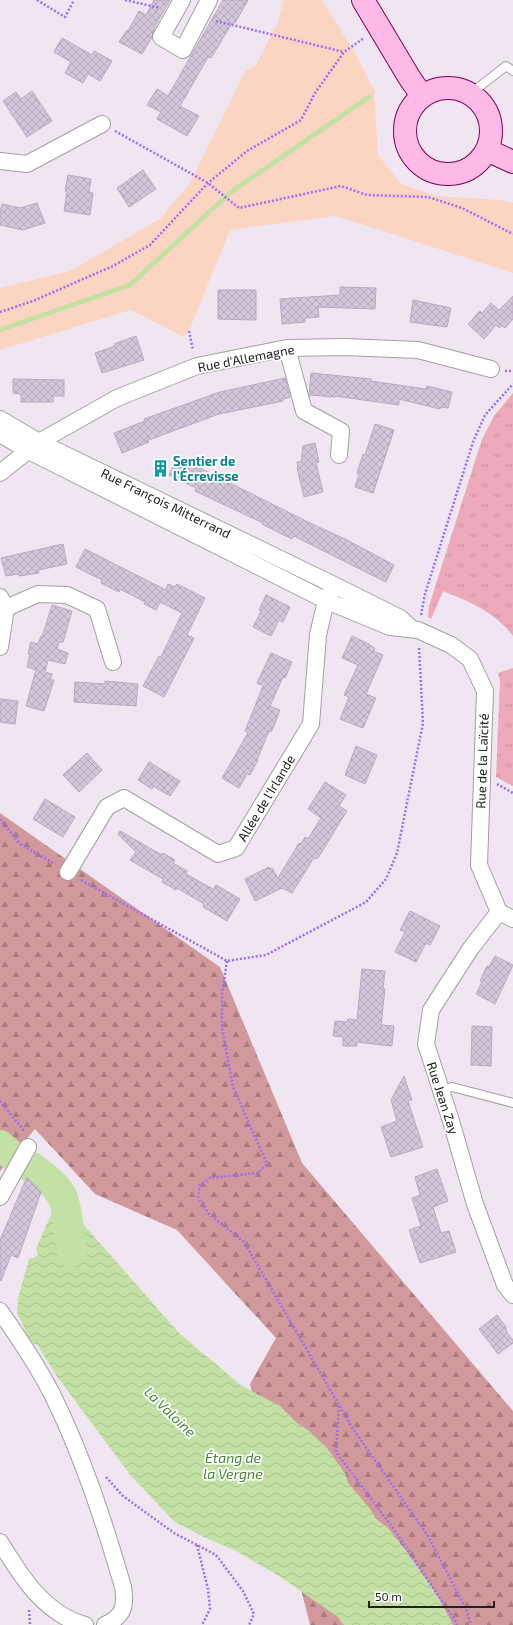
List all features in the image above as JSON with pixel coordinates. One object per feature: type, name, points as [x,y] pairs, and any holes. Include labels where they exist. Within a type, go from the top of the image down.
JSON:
[{"type":"main road","points":[[364,0],[409,77],[422,96]]},
{"type":"main road","points":[[449,88],[463,90],[472,96],[485,108],[490,122],[491,136],[487,150],[478,161],[466,170],[453,174],[438,173],[425,168],[415,158],[408,146],[405,133],[407,119],[413,106],[422,96],[435,90],[449,88]]},
{"type":"main road","points":[[487,150],[513,162]]},
{"type":"street","points":[[178,6],[161,37],[183,50],[210,0]]},
{"type":"street","points":[[0,161],[27,164],[102,124]]},
{"type":"street","name":"Rue d'Allemagne","points":[[0,473],[34,446],[117,398],[197,366],[287,348],[345,347],[418,350],[491,369]]},
{"type":"street","points":[[287,348],[304,411],[341,431],[339,455]]},
{"type":"street","name":"Rue François Mitterrand","points":[[0,419],[34,446],[327,601],[390,627],[415,630]]},
{"type":"street","name":"Rue François Mitterrand","points":[[0,434],[34,446],[334,585],[400,618],[415,630]]},
{"type":"street","points":[[327,601],[334,585]]},
{"type":"street","points":[[0,647],[3,603],[38,594],[67,595],[97,609],[113,662]]},
{"type":"street","name":"Allée de l'Irlande","points":[[68,872],[107,807],[124,798],[218,854],[236,848],[311,724],[318,635],[327,601]]},
{"type":"street","name":"Rue de la Laïcité","points":[[415,630],[451,645],[470,659],[485,691],[479,865],[499,912]]},
{"type":"street","points":[[499,912],[513,919]]},
{"type":"street","name":"Rue Jean Zay","points":[[499,912],[471,948],[431,1010],[426,1044],[476,1204],[505,1285],[513,1295]]},
{"type":"street","points":[[0,1198],[28,1148]]},
{"type":"street","points":[[0,1310],[26,1349],[52,1395],[80,1457],[96,1501],[123,1586],[125,1601],[121,1614],[114,1621],[105,1625]]},
{"type":"street","points":[[0,1542],[29,1586],[48,1605],[64,1616],[85,1625]]},
{"type":"lane","points":[[472,96],[479,87],[506,66],[513,71]]},
{"type":"lane","points":[[441,1090],[452,1087],[513,1103]]},
{"type":"path","points":[[37,0],[65,17],[74,0]]},
{"type":"path","points":[[126,0],[178,6]]},
{"type":"path","points":[[200,17],[344,52]]},
{"type":"path","points":[[0,312],[33,301],[113,266],[150,245],[208,183],[247,151],[300,120],[315,93],[344,52],[380,28]]},
{"type":"path","points":[[102,124],[208,183],[239,208],[341,186],[367,195],[428,197],[462,208],[513,234]]},
{"type":"path","points":[[0,819],[20,844],[227,961],[266,955],[366,902],[386,879],[397,853],[423,723],[415,630],[425,594],[472,442],[485,415],[513,384]]},
{"type":"path","points":[[227,961],[222,994],[222,1028],[233,1086],[267,1164],[258,1173],[210,1178],[200,1185],[198,1197],[209,1214],[244,1242],[353,1429],[428,1536],[466,1609],[471,1625]]},
{"type":"path","points":[[0,1101],[26,1134],[29,1143],[28,1148]]},
{"type":"path","points":[[339,1405],[336,1452],[393,1528],[457,1625]]},
{"type":"path","points":[[80,1457],[97,1467],[123,1496],[174,1533],[216,1555],[243,1591],[254,1614],[249,1625]]},
{"type":"path","points":[[197,1545],[208,1589],[210,1609],[202,1625]]},
{"type":"green space","points":[[513,393],[513,636],[490,614],[443,591],[431,619],[428,617],[429,606],[482,439],[494,416]]},
{"type":"green space","points":[[513,668],[513,786],[496,777],[500,680],[498,673]]},
{"type":"green space","points":[[0,813],[220,967],[302,1163],[513,1411],[513,1625],[310,1625],[250,1384],[276,1338],[177,1230],[95,1194],[35,1129],[0,1171]]},
{"type":"shaded area","points":[[284,0],[322,0],[357,56],[374,90],[378,155],[401,184],[437,196],[500,200],[513,203],[513,273],[336,216],[230,230],[189,331],[184,337],[131,310],[0,350],[0,288],[70,271],[160,219],[190,183],[246,70],[255,67],[278,22]]},
{"type":"water","points":[[38,1153],[64,1177],[72,1190],[77,1208],[51,1204],[43,1192],[25,1174]]},
{"type":"water","name":"Étang de la Vergne","points":[[53,1210],[77,1213],[84,1225],[180,1334],[242,1386],[280,1406],[297,1423],[308,1430],[327,1448],[346,1475],[348,1483],[370,1509],[376,1519],[388,1528],[407,1552],[436,1593],[453,1625],[343,1625],[338,1617],[279,1576],[236,1551],[175,1522],[131,1476],[56,1375],[38,1346],[30,1341],[17,1312],[18,1298],[29,1259],[38,1254],[36,1249]]},
{"type":"building","points":[[154,0],[170,0],[155,26],[152,37],[142,54],[119,42],[127,30],[128,31],[139,11],[146,15]]},
{"type":"building","points":[[223,0],[248,0],[235,23],[232,23],[211,58],[208,57],[180,106],[199,116],[187,136],[157,119],[161,112],[147,105],[157,89],[168,96]]},
{"type":"building","points":[[62,38],[92,55],[94,51],[112,61],[100,81],[88,74],[83,83],[65,73],[71,62],[54,52]]},
{"type":"building","points":[[32,91],[52,121],[27,137],[3,101],[16,92],[21,99]]},
{"type":"building","points":[[143,170],[156,189],[129,207],[117,188]]},
{"type":"building","points":[[68,175],[91,179],[89,192],[93,193],[90,215],[64,211],[67,192],[65,191]]},
{"type":"building","points":[[37,203],[45,223],[23,230],[0,225],[2,204],[20,208]]},
{"type":"building","points":[[340,287],[376,288],[375,309],[318,307],[319,317],[305,318],[305,322],[282,324],[280,299],[340,295]]},
{"type":"building","points":[[218,290],[256,290],[256,320],[218,319]]},
{"type":"building","points":[[513,296],[513,319],[505,328],[502,326],[499,328],[496,325],[484,339],[468,324],[480,311],[482,313],[491,303],[499,310]]},
{"type":"building","points":[[413,300],[451,308],[447,327],[410,322]]},
{"type":"building","points":[[136,336],[144,360],[102,373],[95,353]]},
{"type":"building","points":[[311,373],[371,379],[371,381],[426,389],[427,386],[452,392],[448,408],[441,407],[440,409],[399,399],[399,405],[335,396],[309,395]]},
{"type":"building","points":[[285,378],[290,397],[283,399],[283,401],[219,414],[146,441],[149,442],[122,453],[114,433],[145,421],[144,419],[220,392]]},
{"type":"building","points":[[13,379],[64,380],[64,396],[53,396],[53,402],[21,402],[21,394],[13,393]]},
{"type":"building","points":[[375,424],[394,430],[373,493],[355,487],[359,474],[357,473],[363,454],[365,455]]},
{"type":"building","points":[[315,443],[319,462],[316,463],[323,492],[304,497],[297,462],[301,462],[303,446]]},
{"type":"building","points":[[178,457],[345,539],[394,565],[386,582],[294,536],[292,539],[262,524],[263,523],[195,491],[196,488],[169,475]]},
{"type":"building","points":[[63,544],[67,564],[38,570],[39,573],[6,576],[1,558]]},
{"type":"building","points":[[85,549],[166,590],[168,584],[175,587],[177,584],[205,598],[187,635],[194,638],[164,697],[143,686],[159,656],[161,657],[182,613],[160,602],[156,610],[144,604],[145,602],[120,589],[119,592],[101,583],[102,580],[76,567]]},
{"type":"building","points":[[266,595],[290,607],[283,622],[279,620],[271,636],[253,627],[261,611],[259,610]]},
{"type":"building","points":[[52,605],[72,611],[63,642],[59,642],[57,649],[68,653],[65,664],[48,660],[45,672],[52,674],[50,680],[54,680],[44,711],[26,706],[36,670],[27,667],[31,642],[38,644],[41,636],[42,637]]},
{"type":"building","points":[[352,636],[369,644],[375,648],[374,651],[383,655],[366,694],[376,698],[363,728],[340,719],[349,697],[344,695],[358,665],[342,658]]},
{"type":"building","points":[[271,653],[292,662],[285,678],[283,677],[270,706],[280,710],[274,726],[271,732],[269,731],[258,760],[250,775],[247,774],[239,788],[222,778],[248,733],[245,731],[263,686],[257,683]]},
{"type":"building","points":[[105,681],[138,684],[136,706],[74,702],[75,682],[105,684]]},
{"type":"building","points":[[0,699],[18,701],[15,724],[0,722]]},
{"type":"building","points":[[356,746],[377,755],[365,784],[345,775]]},
{"type":"building","points":[[87,753],[102,770],[79,792],[63,775]]},
{"type":"building","points":[[149,762],[180,781],[170,796],[153,786],[152,789],[138,780]]},
{"type":"building","points":[[325,782],[346,795],[339,806],[347,811],[318,858],[313,859],[292,893],[282,888],[255,901],[245,879],[269,867],[270,869],[272,868],[278,878],[299,843],[301,844],[305,837],[308,839],[321,818],[308,809]]},
{"type":"building","points":[[45,799],[75,817],[63,837],[33,819]]},
{"type":"building","points":[[120,831],[162,855],[163,853],[175,860],[173,863],[187,871],[186,874],[213,889],[216,885],[240,899],[227,921],[203,907],[204,904],[177,888],[176,890],[162,882],[163,879],[130,860],[136,852],[118,834]]},
{"type":"building","points":[[410,911],[440,926],[430,945],[426,943],[416,962],[395,952],[405,932],[400,930]]},
{"type":"building","points":[[495,956],[513,965],[495,1004],[476,994],[487,966],[489,967]]},
{"type":"building","points":[[362,969],[385,971],[383,989],[385,989],[381,1025],[394,1026],[392,1046],[356,1042],[357,1046],[343,1046],[343,1037],[333,1036],[335,1021],[347,1022],[348,1019],[357,1020]]},
{"type":"building","points":[[472,1026],[492,1027],[491,1066],[471,1065]]},
{"type":"building","points":[[404,1076],[412,1100],[408,1101],[423,1147],[391,1157],[381,1127],[397,1121],[391,1100]]},
{"type":"building","points":[[437,1169],[448,1201],[433,1207],[441,1233],[449,1231],[456,1252],[420,1263],[409,1230],[421,1226],[412,1198],[420,1195],[415,1177]]},
{"type":"building","points":[[27,1177],[41,1192],[18,1258],[11,1255],[1,1281],[0,1240]]},
{"type":"building","points":[[497,1315],[513,1340],[513,1343],[498,1354],[479,1329]]},
{"type":"waterway","points":[[0,330],[130,285],[231,192],[369,97]]},
{"type":"waterway","name":"La Valoine","points":[[0,1145],[15,1158]]},
{"type":"waterway","name":"La Valoine","points":[[29,1166],[56,1187],[62,1196],[67,1214],[72,1252]]},
{"type":"place","name":"Sentier de l'Écrevisse","points":[[160,468]]}]
